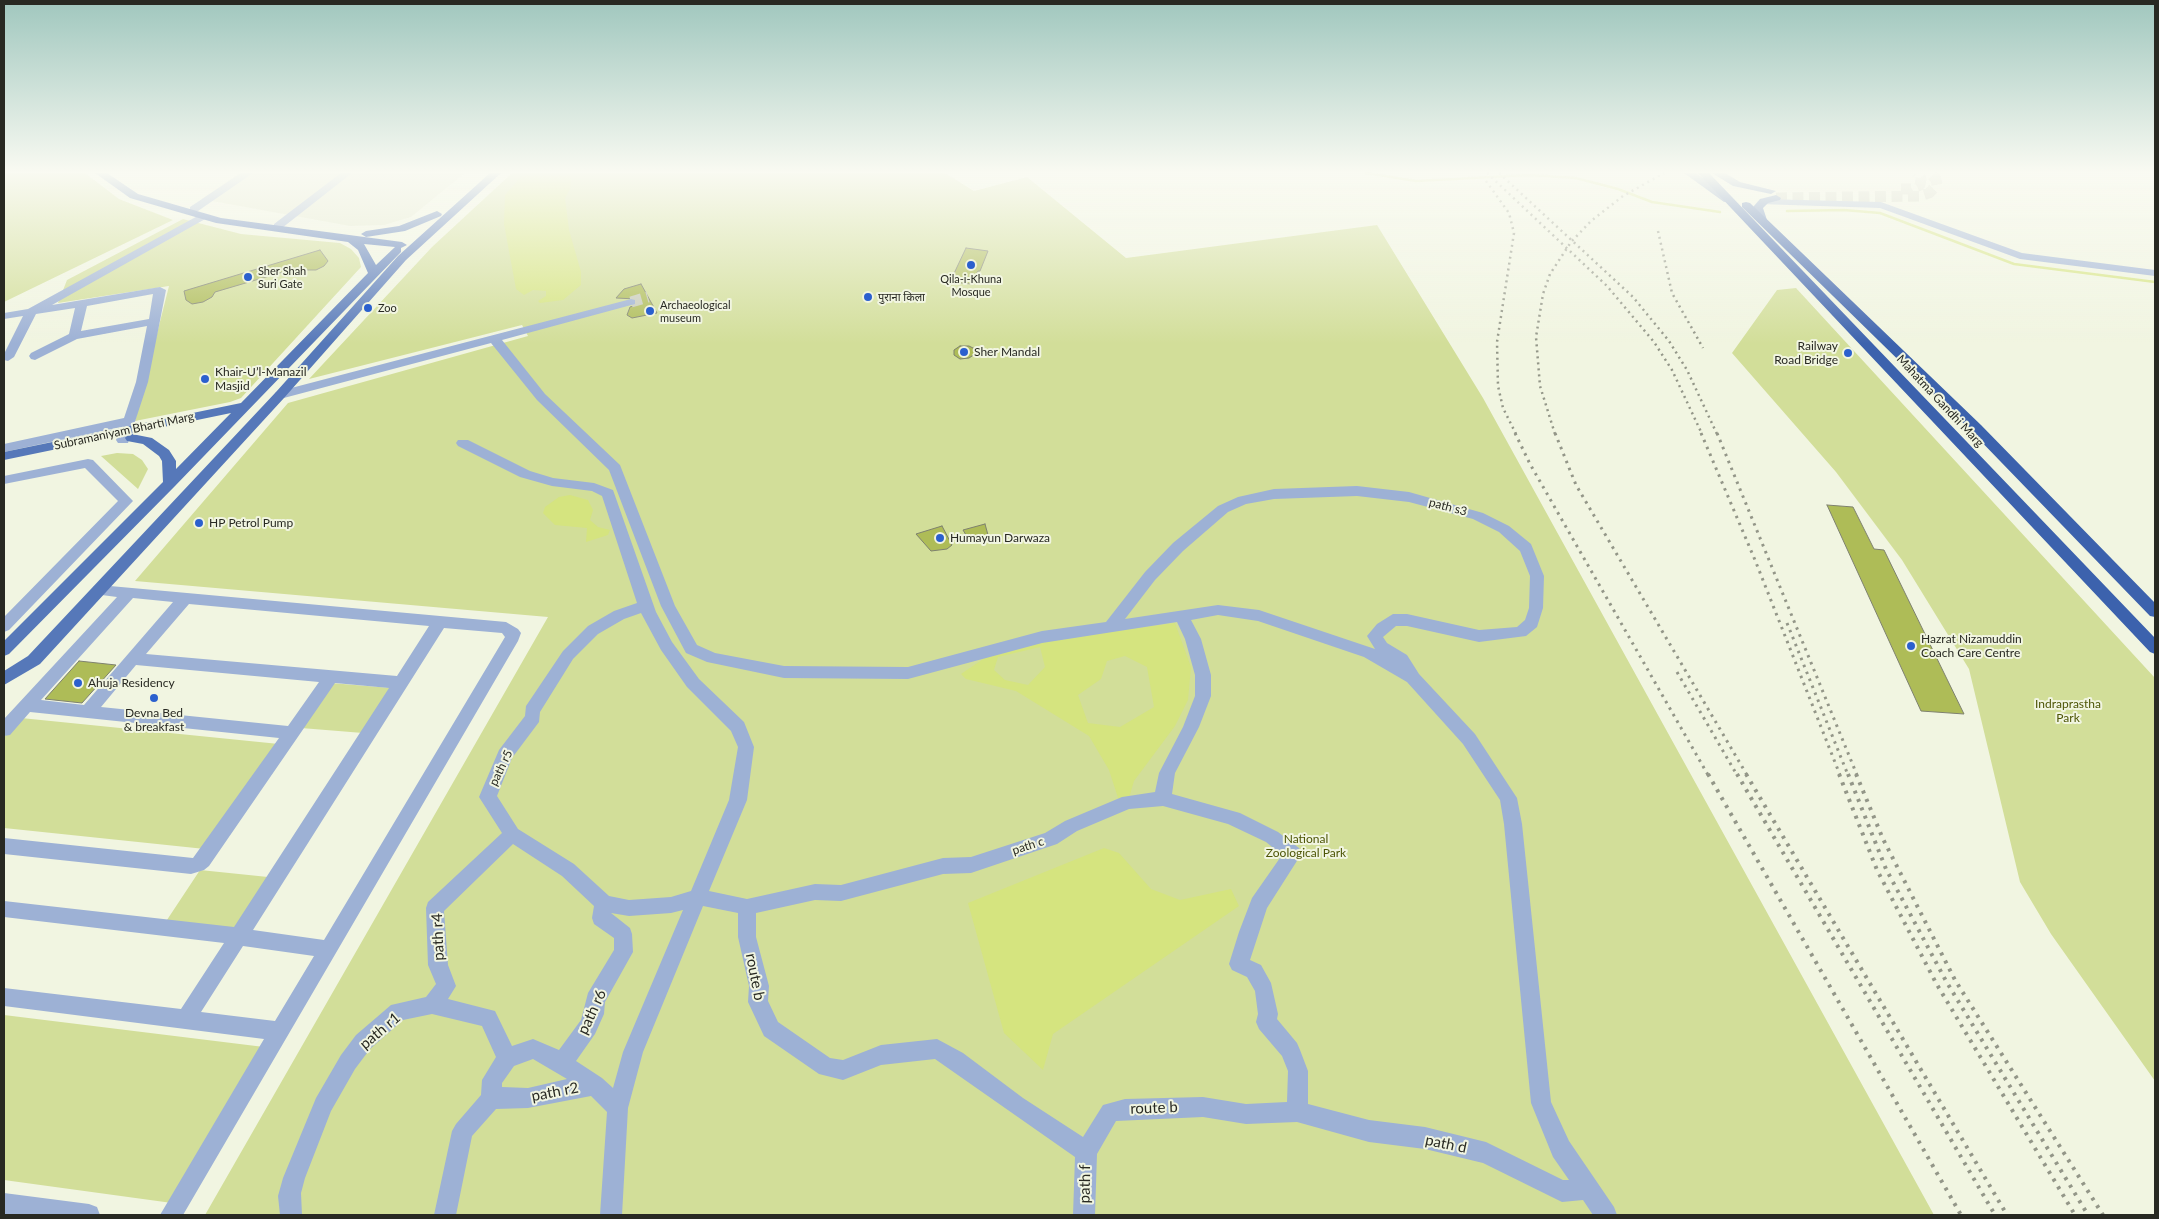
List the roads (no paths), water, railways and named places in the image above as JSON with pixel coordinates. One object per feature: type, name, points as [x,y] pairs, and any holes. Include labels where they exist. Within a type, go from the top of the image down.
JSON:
[{"type":"highway","name":"Mahatma Gandhi Marg","points":[[1756,230],[2155,648]]},
{"type":"highway","name":"Mahatma Gandhi Marg","points":[[1772,230],[1976,428],[2155,612]]},
{"type":"main road","points":[[277,230],[348,236],[397,230]]},
{"type":"main road","points":[[305,230],[397,242]]},
{"type":"main road","points":[[4,650],[374,273],[397,242],[414,230]]},
{"type":"main road","points":[[4,692],[280,395],[402,258],[433,230]]},
{"type":"main road","points":[[348,236],[363,248],[374,273]]},
{"type":"main road","name":"Subramaniyam Bharti Marg","points":[[4,465],[127,433],[244,406],[266,408]]},
{"type":"main road","name":"Subramaniyam Bharti Marg","points":[[4,456],[127,433],[226,423],[252,424]]},
{"type":"main road","points":[[127,433],[146,441],[164,453],[169,461],[170,483]]},
{"type":"main road","points":[[4,679],[34,660]]},
{"type":"street","points":[[8,357],[32,311],[169,230]]},
{"type":"street","points":[[1949,230],[2020,256],[2155,274]]},
{"type":"street","points":[[4,316],[160,290],[142,382],[127,433],[4,448]]},
{"type":"street","points":[[74,336],[82,302]]},
{"type":"street","points":[[280,395],[631,302]]},
{"type":"street","points":[[35,356],[74,336],[155,321]]},
{"type":"street","points":[[494,338],[541,397],[615,468],[668,606],[691,649],[713,658],[784,672],[908,673],[1042,637],[1218,610],[1259,616],[1369,653],[1413,678],[1469,738],[1508,798],[1513,824],[1541,1103],[1561,1149],[1606,1215]]},
{"type":"street","points":[[463,443],[524,474],[552,482],[594,487],[608,493],[646,606],[666,646],[693,683],[738,727],[746,747],[738,800],[633,1052],[618,1108],[611,1215]]},
{"type":"street","points":[[4,480],[88,463],[126,500],[4,626]]},
{"type":"street","name":"path s3","points":[[1110,627],[1150,576],[1178,547],[1223,509],[1243,500],[1274,494],[1357,491],[1410,497],[1478,516],[1504,529],[1526,548],[1537,576],[1536,608],[1532,623],[1521,632],[1479,636],[1407,620],[1393,620],[1382,628],[1375,636],[1382,647],[1402,659],[1413,678]]},
{"type":"street","points":[[99,590],[506,628],[511,630],[512,637],[171,1215]]},
{"type":"street","points":[[4,730],[129,593]]},
{"type":"street","points":[[87,712],[185,598]]},
{"type":"street","name":"path r5","points":[[604,903],[568,870],[512,834],[488,797],[505,755],[533,717],[532,711],[568,655],[593,630],[619,615],[646,606]]},
{"type":"street","points":[[1182,616],[1194,639],[1203,675],[1203,696],[1194,720],[1168,773],[1163,799],[1210,810],[1234,818],[1272,837],[1293,853],[1259,904],[1239,964],[1254,971],[1264,989],[1268,1014],[1266,1022],[1290,1050],[1298,1071],[1297,1112]]},
{"type":"street","points":[[185,1020],[237,936],[440,622]]},
{"type":"street","points":[[133,659],[401,683]]},
{"type":"street","points":[[4,846],[191,866],[198,864],[203,860],[330,678]]},
{"type":"street","points":[[26,705],[292,733]]},
{"type":"street","name":"path c","points":[[698,897],[747,907],[815,892],[842,893],[943,866],[971,865],[1050,839],[1071,826],[1128,802],[1163,799]]},
{"type":"street","name":"path r4","points":[[432,1005],[446,986],[438,965],[435,908],[512,834]]},
{"type":"street","points":[[604,903],[629,908],[671,906],[698,897]]},
{"type":"street","name":"path r6","points":[[562,1064],[588,1027],[594,1014],[595,1000],[624,952],[623,934],[601,918],[604,903]]},
{"type":"street","name":"route b","points":[[747,907],[747,937],[759,986],[758,1002],[772,1029],[826,1067],[843,1070],[881,1054],[937,1049],[963,1064],[1016,1105],[1086,1152],[1110,1112],[1125,1108],[1202,1107],[1246,1114],[1297,1112]]},
{"type":"street","points":[[4,909],[237,936],[328,950]]},
{"type":"street","points":[[4,997],[280,1031]]},
{"type":"street","name":"path r1","points":[[290,1201],[294,1178],[323,1105],[348,1062],[363,1042],[398,1012],[432,1005],[488,1018],[507,1058]]},
{"type":"street","points":[[445,1215],[463,1131],[491,1099],[492,1080],[507,1058],[533,1049],[547,1054],[595,1085]]},
{"type":"street","name":"path r2","points":[[491,1099],[508,1097],[528,1098],[545,1093],[595,1085],[618,1108]]},
{"type":"street","name":"path d","points":[[1297,1112],[1369,1131],[1425,1138],[1486,1153],[1562,1192],[1588,1189]]},
{"type":"street","name":"path f","points":[[1084,1215],[1086,1152]]},
{"type":"street","points":[[4,1204],[58,1213],[89,1215]]},
{"type":"waterway","points":[[1924,230],[2014,264],[2155,282]]},
{"type":"tunnel","points":[[631,302],[648,297]]},
{"type":"railway","points":[[1513,230],[1497,342],[1498,386],[1503,408],[1516,434]]},
{"type":"railway","points":[[1547,230],[1567,248]]},
{"type":"railway","points":[[1560,230],[1572,241]]},
{"type":"railway","points":[[1572,241],[1583,230]]},
{"type":"railway","points":[[1658,231],[1672,293],[1703,348]]},
{"type":"railway","points":[[1567,248],[1572,241]]},
{"type":"railway","points":[[1572,241],[1633,297],[1669,341],[1687,370],[1717,434]]},
{"type":"railway","points":[[1555,434],[1540,386],[1536,337],[1543,294],[1550,274],[1567,248]]},
{"type":"railway","points":[[1567,248],[1607,286],[1654,342],[1672,370],[1702,434]]},
{"type":"railway","points":[[1515,433],[1530,464],[1708,775]]},
{"type":"railway","points":[[1555,433],[1576,485],[1747,775]]},
{"type":"railway","points":[[1701,433],[1755,560],[1840,775]]},
{"type":"railway","points":[[1717,433],[1857,775]]},
{"type":"railway","points":[[1787,623],[1848,775]]},
{"type":"railway","points":[[1677,672],[1737,775]]},
{"type":"railway","points":[[1708,774],[1961,1215]]},
{"type":"railway","points":[[1737,774],[1995,1215]]},
{"type":"railway","points":[[1746,774],[2007,1215]]},
{"type":"railway","points":[[1839,774],[1877,870],[1936,983],[2075,1215]]},
{"type":"railway","points":[[1848,774],[1886,869],[1946,981],[2088,1215]]},
{"type":"railway","points":[[1856,774],[1883,839],[1955,980],[2103,1215]]},
{"type":"place","name":"Qila-i-Khuna Mosque","points":[[971,265]]},
{"type":"place","name":"Sher Shah Suri Gate","points":[[248,277]]},
{"type":"place","name":"पुराना किला","points":[[868,297]]},
{"type":"place","name":"Zoo","points":[[368,308]]},
{"type":"place","name":"Archaeological museum","points":[[650,311]]},
{"type":"place","name":"Sher Mandal","points":[[964,352]]},
{"type":"place","name":"Railway Road Bridge","points":[[1848,353]]},
{"type":"place","name":"Khair-U’l-Manazil Masjid","points":[[205,379]]},
{"type":"place","name":"HP Petrol Pump","points":[[199,523]]},
{"type":"place","name":"Humayun Darwaza","points":[[940,538]]},
{"type":"place","name":"Hazrat Nizamuddin Coach Care Centre","points":[[1911,646]]},
{"type":"place","name":"Ahuja Residency","points":[[78,683]]},
{"type":"place","name":"Devna Bed & breakfast","points":[[154,698]]},
{"type":"park label","name":"Indraprastha Park","points":[[2068,711]]},
{"type":"park label","name":"National Zoological Park","points":[[1306,846]]}]
